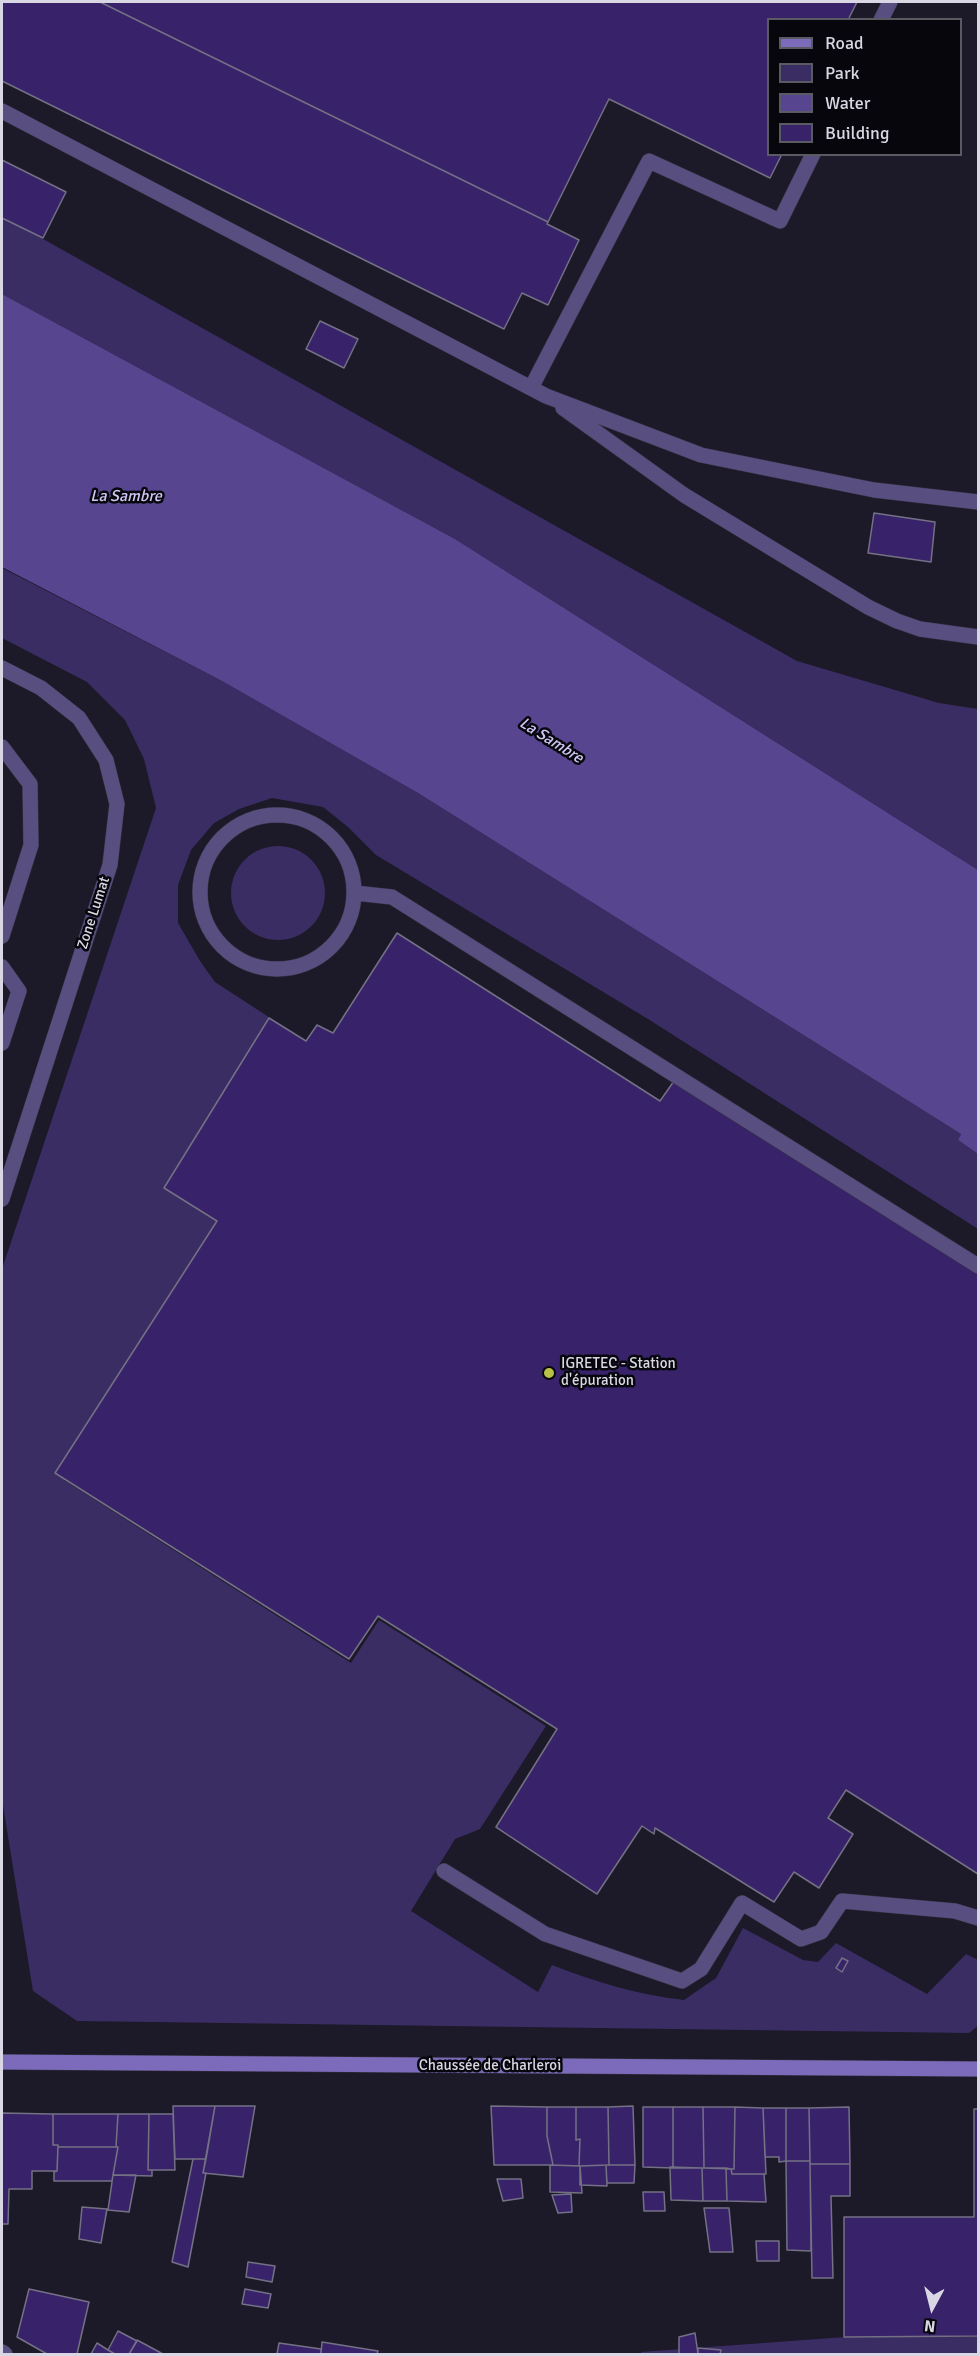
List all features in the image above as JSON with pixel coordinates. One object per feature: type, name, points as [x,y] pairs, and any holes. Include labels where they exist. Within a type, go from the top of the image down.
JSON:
[{"type":"main road","name":"Chaussée de Charleroi","points":[[2,2062],[978,2069]]},
{"type":"street","points":[[882,18],[890,2]]},
{"type":"street","points":[[2,111],[546,396],[701,455],[874,490],[978,502]]},
{"type":"street","points":[[531,388],[649,161],[780,221],[812,156]]},
{"type":"street","points":[[546,396],[684,495],[868,607],[920,629],[978,637]]},
{"type":"street","name":"Zone Lumat","points":[[2,668],[41,688],[79,718],[106,760],[117,804],[110,865],[2,1199]]},
{"type":"street","points":[[2,747],[30,784],[31,845],[2,936]]},
{"type":"street","points":[[270,815],[296,817],[320,827],[339,845],[351,868],[355,893],[351,917],[339,939],[327,951],[298,966],[273,969],[249,964],[227,952],[210,932],[201,907],[200,882],[208,857],[223,836],[245,821],[270,815]]},
{"type":"street","points":[[355,893],[392,897],[978,1266]]},
{"type":"street","points":[[2,967],[19,991],[2,1043]]},
{"type":"street","points":[[444,1871],[545,1934],[682,1980],[701,1969],[742,1902],[801,1939],[821,1932],[842,1901],[956,1911],[978,1918]]},
{"type":"green space","points":[[2,216],[797,661],[939,703],[978,709],[978,870],[455,539],[2,294]]},
{"type":"green space","points":[[2,568],[222,681],[418,793],[961,1134],[958,1140],[978,1154],[978,1229],[648,1019],[376,855],[348,827],[323,807],[272,798],[239,809],[214,823],[191,850],[178,885],[178,923],[215,982],[281,1025],[174,1193],[226,1227],[64,1480],[351,1663],[379,1620],[546,1726],[480,1829],[455,1839],[411,1911],[538,1992],[552,1965],[617,1987],[684,2000],[716,1978],[743,1928],[803,1960],[818,1962],[836,1943],[927,1994],[966,1954],[978,1960],[978,2026],[969,2033],[77,2021],[33,1991],[2,1799],[2,1269],[156,808],[144,759],[125,720],[87,682],[2,638]]},
{"type":"green space","points":[[278,846],[296,850],[311,860],[321,875],[325,893],[321,911],[311,926],[296,936],[278,940],[260,936],[245,926],[235,911],[231,893],[235,875],[245,860],[260,850]]},
{"type":"green space","points":[[845,2337],[978,2337],[978,2354],[642,2354],[641,2352]]},
{"type":"water","name":"La Sambre","points":[[2,294],[455,539],[978,870],[978,1154],[958,1140],[961,1134],[418,793],[222,681],[2,567]]},
{"type":"building","points":[[2,2],[100,2],[548,222],[547,224],[579,240],[548,305],[522,293],[504,329],[2,81]]},
{"type":"building","points":[[100,2],[857,2],[849,18],[767,18],[767,156],[781,156],[770,178],[609,99],[548,222]]},
{"type":"building","points":[[2,160],[66,192],[43,238],[2,218]]},
{"type":"building","points":[[320,321],[358,339],[344,368],[306,349]]},
{"type":"building","points":[[874,513],[935,522],[931,562],[868,553]]},
{"type":"building","name":"IGRETEC - Station d'épuration","points":[[397,933],[660,1101],[674,1081],[978,1273],[978,1874],[846,1790],[828,1818],[853,1834],[819,1888],[794,1872],[774,1902],[655,1828],[654,1834],[642,1826],[597,1894],[496,1827],[557,1729],[378,1616],[349,1659],[55,1473],[217,1221],[164,1188],[269,1018],[306,1041],[317,1025],[333,1033]]},
{"type":"building","points":[[842,1958],[848,1961],[842,1972],[836,1968]]},
{"type":"building","points":[[173,2106],[215,2106],[206,2159],[175,2159]]},
{"type":"building","points":[[215,2106],[255,2106],[243,2177],[203,2173]]},
{"type":"building","points":[[491,2106],[547,2107],[547,2136],[553,2165],[494,2165]]},
{"type":"building","points":[[633,2106],[635,2165],[609,2165],[608,2107]]},
{"type":"building","points":[[547,2107],[576,2107],[576,2140],[580,2139],[579,2166],[553,2165],[547,2136]]},
{"type":"building","points":[[576,2107],[608,2107],[609,2165],[579,2166],[580,2139],[576,2140]]},
{"type":"building","points":[[643,2107],[673,2107],[673,2168],[643,2167]]},
{"type":"building","points":[[673,2107],[703,2107],[704,2168],[673,2168]]},
{"type":"building","points":[[703,2107],[735,2107],[734,2169],[704,2168]]},
{"type":"building","points":[[735,2107],[763,2108],[766,2174],[732,2174]]},
{"type":"building","points":[[849,2107],[850,2164],[810,2164],[809,2108]]},
{"type":"building","points":[[763,2108],[786,2108],[786,2161],[779,2162],[779,2157],[765,2157]]},
{"type":"building","points":[[786,2108],[809,2108],[810,2161],[786,2161]]},
{"type":"building","points":[[974,2109],[978,2109],[978,2336],[844,2337],[844,2217],[974,2217]]},
{"type":"building","points":[[2,2113],[53,2114],[53,2145],[58,2145],[57,2171],[32,2171],[32,2189],[9,2189],[8,2224],[2,2224]]},
{"type":"building","points":[[53,2114],[118,2114],[116,2147],[58,2147],[58,2145],[53,2145]]},
{"type":"building","points":[[118,2114],[149,2114],[148,2170],[152,2170],[152,2176],[113,2175],[118,2147],[116,2147]]},
{"type":"building","points":[[149,2114],[173,2114],[175,2170],[148,2170]]},
{"type":"building","points":[[58,2147],[118,2147],[112,2181],[54,2181],[54,2172],[57,2171]]},
{"type":"building","points":[[193,2159],[206,2159],[203,2173],[206,2173],[188,2267],[172,2262]]},
{"type":"building","points":[[786,2161],[810,2161],[811,2251],[787,2250]]},
{"type":"building","points":[[810,2164],[850,2164],[850,2196],[831,2196],[833,2278],[812,2278]]},
{"type":"building","points":[[550,2165],[580,2166],[582,2193],[550,2192]]},
{"type":"building","points":[[606,2165],[607,2186],[580,2185],[580,2166]]},
{"type":"building","points":[[606,2165],[635,2165],[634,2183],[607,2183]]},
{"type":"building","points":[[670,2167],[702,2168],[703,2201],[671,2200]]},
{"type":"building","points":[[702,2168],[726,2168],[727,2201],[703,2201]]},
{"type":"building","points":[[726,2168],[731,2169],[732,2174],[764,2174],[766,2202],[727,2201]]},
{"type":"building","points":[[113,2175],[136,2175],[129,2212],[108,2210]]},
{"type":"building","points":[[497,2179],[521,2179],[523,2198],[503,2201]]},
{"type":"building","points":[[643,2192],[664,2192],[665,2211],[644,2211]]},
{"type":"building","points":[[571,2194],[572,2212],[558,2213],[552,2195]]},
{"type":"building","points":[[82,2207],[107,2209],[101,2243],[79,2239]]},
{"type":"building","points":[[704,2208],[729,2208],[733,2252],[710,2252]]},
{"type":"building","points":[[756,2241],[779,2241],[779,2261],[757,2261]]},
{"type":"building","points":[[248,2262],[275,2266],[272,2282],[246,2277]]},
{"type":"building","points":[[29,2289],[89,2302],[77,2354],[47,2354],[17,2337]]},
{"type":"building","points":[[245,2289],[271,2294],[268,2308],[242,2304]]},
{"type":"building","points":[[118,2331],[137,2341],[129,2354],[115,2354],[108,2350]]},
{"type":"building","points":[[695,2333],[698,2354],[679,2354],[679,2337]]},
{"type":"building","points":[[137,2340],[163,2354],[129,2354]]},
{"type":"building","points":[[322,2342],[378,2351],[377,2354],[321,2354]]},
{"type":"building","points":[[97,2343],[108,2350],[115,2354],[91,2354]]},
{"type":"building","points":[[279,2343],[321,2349],[321,2354],[277,2354]]},
{"type":"building","points":[[698,2348],[721,2350],[720,2354],[698,2354]]},
{"type":"place","name":"IGRETEC - Station d'épuration","points":[[549,1373]]}]
